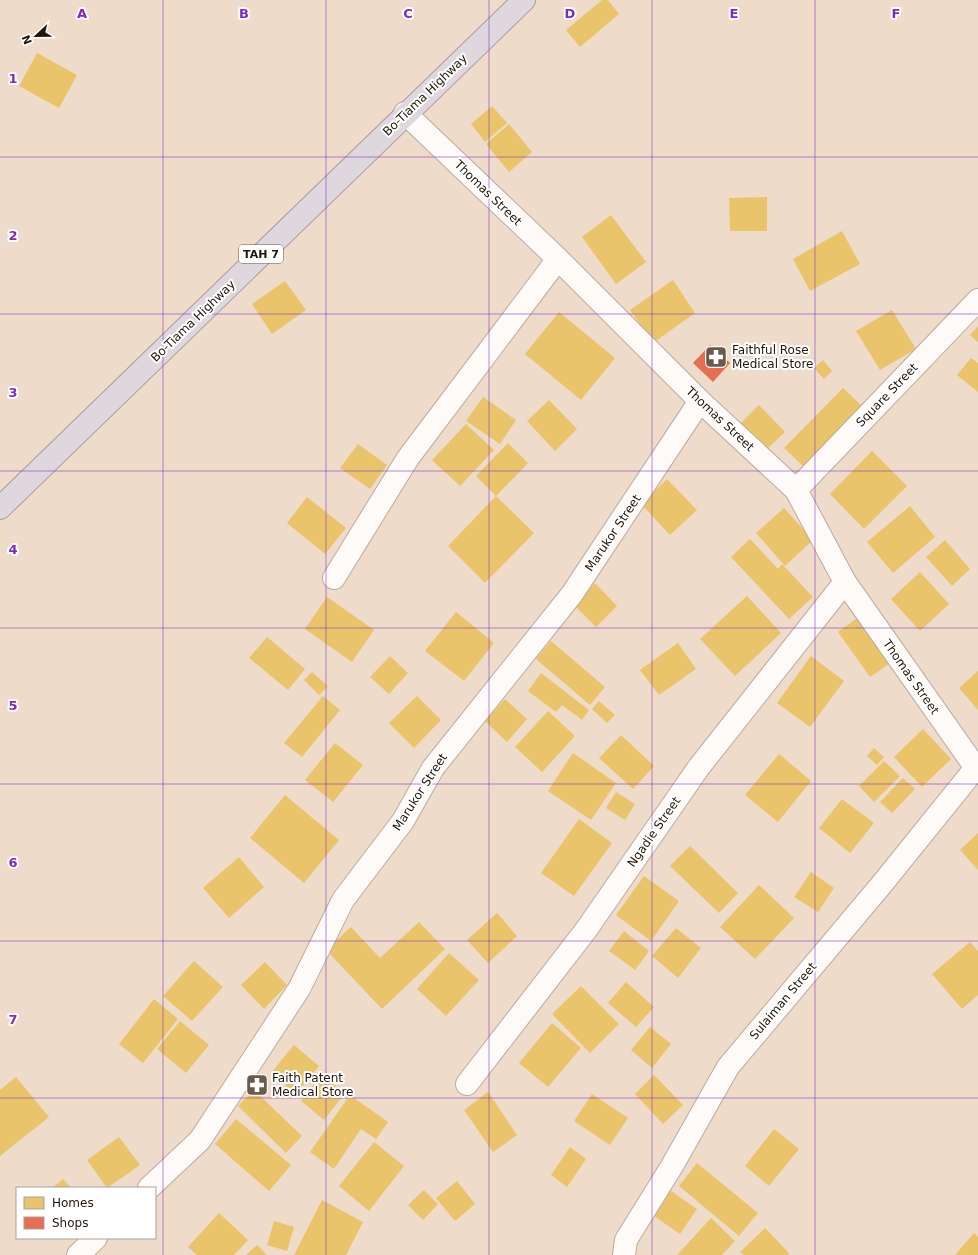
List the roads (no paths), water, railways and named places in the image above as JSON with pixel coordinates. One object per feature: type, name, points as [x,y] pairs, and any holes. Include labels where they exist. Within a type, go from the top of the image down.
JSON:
[{"type":"highway","name":"Bo-Tiama Highway","points":[[0,508],[524,0]]},
{"type":"street","name":"Thomas Street","points":[[405,114],[558,260],[700,401],[796,490],[845,582],[977,768]]},
{"type":"street","points":[[334,578],[408,458],[558,260]]},
{"type":"street","name":"Square Street","points":[[796,490],[978,300]]},
{"type":"street","name":"Marukor Street","points":[[150,1187],[200,1140],[299,989],[343,900],[403,821],[433,768],[572,594],[700,401]]},
{"type":"street","name":"Ngadie Street","points":[[467,1084],[586,930],[699,766],[845,582]]},
{"type":"street","name":"Sulaiman Street","points":[[624,1255],[626,1240],[672,1166],[728,1066],[882,884],[977,768]]},
{"type":"street","points":[[78,1255],[95,1239]]},
{"type":"place","name":"Faithful Rose Medical Store","points":[[716,357]]},
{"type":"place","name":"Faith Patent Medical Store","points":[[257,1085]]}]
